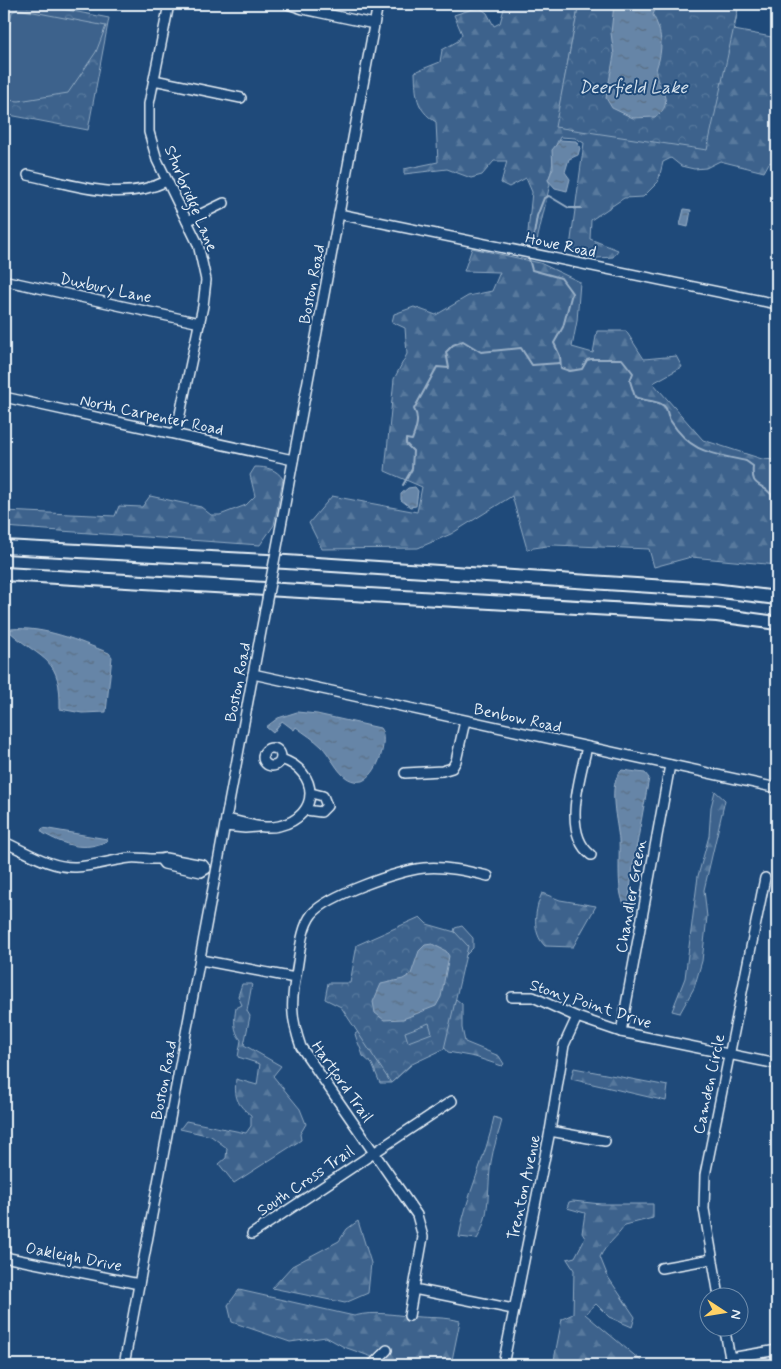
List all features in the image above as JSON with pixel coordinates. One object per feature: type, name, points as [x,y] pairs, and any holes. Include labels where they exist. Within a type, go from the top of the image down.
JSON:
[{"type":"highway","points":[[4,547],[315,564],[713,590],[777,598]]},
{"type":"highway","points":[[4,574],[707,614],[777,622]]},
{"type":"street","name":"Sturbridge Lane","points":[[169,4],[149,104],[149,132],[157,160],[198,244],[204,268],[205,294],[176,433]]},
{"type":"street","points":[[288,4],[374,24]]},
{"type":"street","name":"Boston Road","points":[[124,1365],[378,4]]},
{"type":"street","points":[[154,80],[241,98]]},
{"type":"street","points":[[28,175],[121,193],[144,190],[167,181]]},
{"type":"street","points":[[187,221],[224,203]]},
{"type":"street","name":"Howe Road","points":[[339,214],[777,304]]},
{"type":"street","name":"Duxbury Lane","points":[[7,281],[200,323]]},
{"type":"street","name":"North Carpenter Road","points":[[4,397],[293,460]]},
{"type":"street","name":"Benbow Road","points":[[253,674],[777,788]]},
{"type":"street","points":[[405,773],[442,771],[452,768],[456,761],[465,721]]},
{"type":"street","points":[[587,747],[575,801],[575,811],[580,841],[584,850],[591,855]]},
{"type":"street","points":[[225,822],[245,828],[280,826],[297,818],[306,810],[311,793],[305,776],[292,762],[281,759]]},
{"type":"street","name":"Chandler Green","points":[[621,1032],[670,765]]},
{"type":"street","points":[[306,810],[321,812],[327,806],[323,796],[311,793]]},
{"type":"street","points":[[4,842],[47,862],[69,867],[138,858],[160,859],[164,864],[201,872],[206,869],[217,871]]},
{"type":"street","name":"Hartford Trail","points":[[408,1316],[421,1248],[422,1230],[417,1215],[301,1047],[291,1012],[295,978],[306,927],[311,916],[322,904],[336,896],[423,868],[453,869],[488,876]]},
{"type":"street","name":"Camden Circle","points":[[717,1286],[704,1209],[705,1175],[765,878]]},
{"type":"street","points":[[201,960],[295,978]]},
{"type":"street","name":"Stony Point Drive","points":[[512,997],[533,997],[577,1017],[621,1032],[729,1056],[777,1064]]},
{"type":"street","name":"Trenton Avenue","points":[[503,1365],[550,1131],[564,1045],[577,1017]]},
{"type":"street","name":"South Cross Trail","points":[[252,1234],[452,1101]]},
{"type":"street","points":[[550,1131],[605,1141]]},
{"type":"street","name":"Oakleigh Drive","points":[[4,1257],[139,1284]]},
{"type":"street","points":[[660,1268],[712,1258]]},
{"type":"street","points":[[414,1289],[513,1309]]},
{"type":"street","points":[[726,1336],[730,1358],[777,1350]]},
{"type":"street","points":[[372,1365],[387,1350]]},
{"type":"green space","points":[[4,4],[62,4],[62,9],[109,18],[88,130],[4,114]]},
{"type":"green space","points":[[503,4],[579,4],[559,108],[739,4],[734,30],[777,38],[777,161],[769,163],[764,172],[720,161],[706,168],[694,169],[681,166],[671,158],[663,162],[658,182],[643,197],[624,198],[591,220],[590,239],[618,250],[613,257],[582,259],[570,247],[584,143],[575,138],[560,137],[557,143],[536,245],[527,242],[532,192],[526,178],[509,187],[501,183],[507,161],[494,161],[482,175],[471,178],[447,169],[404,174],[404,169],[438,162],[436,122],[420,106],[415,72],[440,62],[442,50],[458,41],[462,34],[454,15],[479,7],[487,13],[494,26],[500,23],[505,5]]},
{"type":"green space","points":[[579,4],[739,4],[707,150],[555,127]]},
{"type":"green space","points":[[18,9],[106,26],[96,52],[68,93],[19,101],[4,100],[4,54],[12,12]]},
{"type":"green space","points":[[472,248],[540,263],[580,282],[577,321],[572,347],[593,353],[597,331],[626,331],[644,359],[676,356],[682,367],[653,383],[703,440],[762,459],[777,460],[777,565],[691,557],[654,567],[649,549],[554,545],[527,549],[512,496],[451,534],[418,548],[322,549],[309,523],[332,496],[417,512],[422,487],[385,471],[394,379],[407,354],[405,328],[392,322],[394,314],[414,307],[436,315],[468,296],[492,291],[500,272],[464,271]]},
{"type":"green space","points":[[255,467],[271,469],[283,479],[274,525],[260,545],[4,527],[4,511],[115,516],[119,506],[142,507],[150,496],[201,507],[211,515],[220,515],[246,505],[255,496],[250,475]]},
{"type":"green space","points":[[715,791],[725,800],[704,890],[707,917],[702,961],[694,988],[680,1013],[672,1011],[685,978],[698,876],[709,836],[711,807]]},
{"type":"green space","points":[[542,893],[560,900],[596,906],[573,947],[545,946],[541,940],[536,927],[536,913]]},
{"type":"green space","points":[[420,917],[427,924],[455,932],[468,946],[444,1049],[410,1065],[391,1083],[341,1007],[325,999],[328,983],[350,983],[357,945]]},
{"type":"green space","points":[[462,926],[473,938],[473,948],[455,966],[452,938],[455,928]]},
{"type":"green space","points":[[242,984],[252,984],[247,1011],[250,1016],[244,1045],[281,1066],[273,1076],[300,1109],[306,1124],[300,1134],[301,1140],[234,1183],[219,1164],[226,1158],[227,1148],[211,1136],[180,1129],[186,1121],[246,1133],[251,1126],[251,1115],[242,1108],[236,1096],[236,1079],[257,1085],[260,1064],[238,1057],[241,1040],[235,1029],[235,1016],[236,1008],[242,1005],[238,996]]},
{"type":"green space","points":[[456,999],[462,1004],[462,1028],[465,1042],[499,1056],[504,1064],[502,1066],[475,1057],[448,1052],[437,1038],[451,1003]]},
{"type":"green space","points":[[429,1023],[432,1033],[408,1042],[405,1032]]},
{"type":"green space","points":[[358,1032],[411,1065],[391,1083],[380,1083],[372,1064],[363,1056],[355,1034]]},
{"type":"green space","points":[[574,1068],[668,1086],[666,1101],[571,1079]]},
{"type":"green space","points":[[494,1117],[502,1120],[491,1162],[485,1221],[477,1239],[459,1237],[466,1206]]},
{"type":"green space","points":[[569,1202],[601,1204],[653,1204],[653,1218],[625,1225],[605,1248],[600,1257],[608,1277],[635,1317],[632,1327],[609,1317],[596,1304],[585,1314],[646,1365],[553,1365],[562,1319],[573,1314],[574,1270],[567,1259],[575,1257],[585,1238],[582,1233],[585,1213],[567,1208]]},
{"type":"green space","points":[[358,1221],[371,1263],[368,1293],[345,1303],[272,1288],[292,1266],[339,1241],[347,1229]]},
{"type":"green space","points":[[239,1290],[354,1316],[379,1313],[445,1318],[460,1321],[451,1365],[395,1365],[344,1347],[326,1337],[290,1342],[232,1322],[228,1305]]},
{"type":"water","name":"Deerfield Lake","points":[[614,4],[657,4],[653,15],[658,26],[661,42],[656,72],[664,95],[665,106],[655,117],[633,118],[612,108],[606,98],[614,55],[611,33]]},
{"type":"water","points":[[560,140],[576,141],[580,148],[578,155],[569,159],[565,172],[570,179],[567,191],[555,188],[548,180],[553,168],[552,150]]},
{"type":"water","points":[[684,209],[691,210],[688,227],[680,225]]},
{"type":"water","points":[[415,487],[418,491],[416,506],[410,507],[401,500],[401,494],[408,488]]},
{"type":"water","points":[[11,629],[49,632],[74,639],[109,653],[112,657],[106,712],[82,713],[60,709],[60,692],[54,670],[48,662],[10,632]]},
{"type":"water","points":[[297,712],[317,714],[380,728],[383,737],[382,752],[372,773],[362,781],[349,779],[343,775],[322,747],[296,727],[294,730],[282,721],[273,733],[266,727],[278,718]]},
{"type":"water","points":[[622,770],[645,773],[649,778],[628,905],[626,906],[621,894],[619,841],[614,804],[615,784],[617,776]]},
{"type":"water","points":[[43,828],[107,839],[107,841],[90,846],[74,846],[43,833],[41,830]]},
{"type":"water","points":[[432,944],[446,951],[449,956],[441,997],[436,1006],[403,1019],[384,1020],[375,1013],[373,1002],[381,984],[403,979],[411,974],[419,951],[425,945]]},
{"type":"waterway","points":[[532,247],[537,216],[544,198],[549,196],[569,208],[581,208]]},
{"type":"waterway","points":[[529,259],[532,270],[561,278],[572,293],[563,327],[554,343],[560,356],[561,368],[570,371],[582,369],[587,360],[591,359],[622,359],[633,373],[630,381],[635,397],[664,406],[670,420],[678,431],[702,450],[746,461],[753,466],[753,478],[771,494],[777,505]]},
{"type":"waterway","points":[[403,485],[412,469],[413,451],[406,444],[406,439],[412,440],[416,428],[417,417],[414,409],[437,367],[449,368],[446,352],[453,345],[463,341],[481,352],[521,348],[532,365],[560,363]]}]
